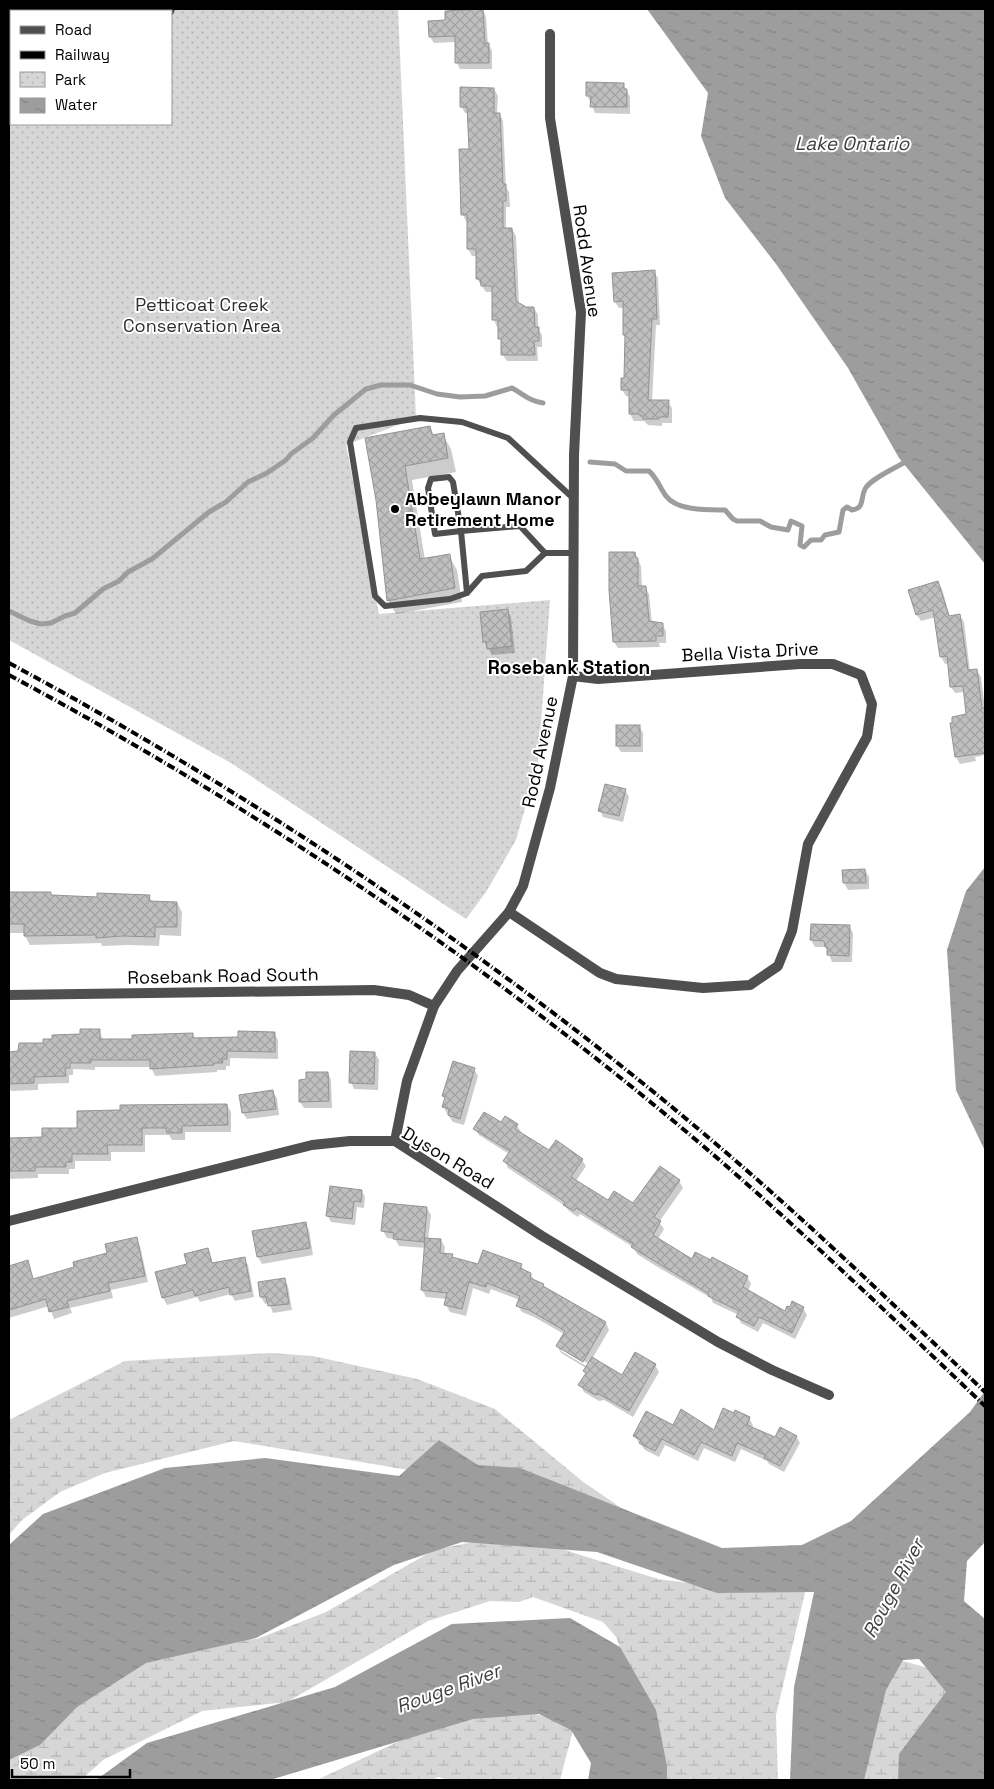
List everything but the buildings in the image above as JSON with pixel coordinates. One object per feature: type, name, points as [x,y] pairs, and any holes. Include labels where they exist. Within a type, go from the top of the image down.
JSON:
[{"type":"street","name":"Rodd Avenue","points":[[395,1141],[407,1081],[434,1006],[457,971],[509,912],[523,886],[550,788],[573,676],[574,499],[581,312],[550,118],[550,34]]},
{"type":"street","name":"Bella Vista Drive","points":[[509,912],[600,973],[616,979],[703,988],[750,985],[778,966],[792,931],[808,844],[867,737],[872,704],[861,676],[833,664],[800,664],[598,679],[573,676]]},
{"type":"street","name":"Rosebank Road South","points":[[9,995],[374,990],[409,995],[434,1006]]},
{"type":"street","name":"Dyson Road","points":[[9,1221],[312,1145],[350,1141],[395,1141],[542,1236],[692,1327],[772,1370],[829,1395]]},
{"type":"lane","points":[[573,553],[545,553],[526,571],[482,576],[467,593],[450,600],[385,606],[375,596],[350,442],[356,428],[420,418],[462,422],[508,438],[574,499]]},
{"type":"lane","points":[[467,593],[461,531],[453,482],[449,476],[431,479],[428,488],[435,534],[461,531],[520,526],[545,553]]},
{"type":"green space","name":"Petticoat Creek Conservation Area","points":[[9,9],[398,9],[416,418],[346,445],[379,614],[550,600],[538,763],[516,840],[486,892],[466,919],[231,763],[9,640]]},
{"type":"green space","points":[[271,1353],[313,1356],[417,1379],[495,1409],[582,1481],[662,1536],[445,1476],[234,1441],[105,1473],[60,1492],[22,1520],[9,1535],[9,1420],[125,1361]]},
{"type":"green space","points":[[513,1534],[658,1579],[747,1591],[807,1584],[776,1715],[778,1780],[656,1780],[645,1711],[616,1637],[603,1622],[533,1597],[519,1602],[490,1601],[428,1621],[287,1702],[202,1711],[103,1760],[81,1780],[9,1780],[9,1748],[169,1643],[257,1639],[326,1612],[434,1550]]},
{"type":"green space","points":[[888,1657],[947,1673],[964,1686],[898,1780],[853,1780]]},
{"type":"green space","points":[[520,1710],[562,1721],[573,1730],[560,1780],[451,1780],[438,1777],[432,1780],[317,1780],[412,1735],[482,1711]]},
{"type":"water","name":"Lake Ontario","points":[[647,9],[985,9],[985,564],[899,458],[848,368],[776,264],[725,198],[701,136],[708,93]]},
{"type":"water","points":[[985,867],[985,1151],[956,1090],[947,950],[966,891]]},
{"type":"water","name":"Rouge River","points":[[985,1391],[985,1542],[967,1561],[964,1601],[985,1619],[985,1780],[898,1780],[899,1754],[946,1692],[919,1659],[903,1660],[886,1690],[864,1780],[790,1780],[794,1687],[814,1592],[717,1593],[597,1552],[462,1542],[394,1565],[256,1638],[146,1663],[77,1707],[40,1745],[9,1760],[9,1545],[43,1514],[165,1468],[265,1458],[399,1476],[439,1440],[478,1465],[520,1468],[722,1548],[802,1545],[851,1521],[970,1412]]},
{"type":"water","name":"Rouge River","points":[[570,1618],[620,1647],[656,1710],[667,1766],[667,1780],[588,1780],[591,1763],[571,1730],[539,1714],[473,1719],[270,1780],[96,1780],[147,1743],[335,1687],[452,1624]]},
{"type":"waterway","points":[[9,611],[41,624],[51,623],[75,613],[103,589],[119,581],[128,572],[152,559],[209,512],[226,502],[248,482],[267,473],[286,460],[313,438],[334,415],[366,389],[381,385],[410,385],[437,394],[460,397],[485,396],[512,388],[530,399],[543,403]]},
{"type":"waterway","points":[[590,462],[615,464],[626,471],[649,471],[666,496],[677,505],[702,510],[725,510],[737,521],[760,521],[771,527],[788,530],[791,521],[802,526],[800,545],[804,547],[811,540],[821,540],[825,535],[839,532],[843,510],[847,507],[852,510],[859,507],[868,485],[878,477],[907,461]]},
{"type":"railway","points":[[9,663],[102,714],[283,824],[372,882],[544,1006],[627,1071],[745,1169],[849,1263],[985,1392]]},
{"type":"railway","points":[[9,675],[93,721],[258,820],[339,872],[496,982],[573,1040],[692,1136],[903,1327],[985,1406]]},
{"type":"place","name":"Abbeylawn Manor Retirement Home","points":[[395,509]]},
{"type":"district","name":"Rosebank Station","points":[[569,667]]}]
